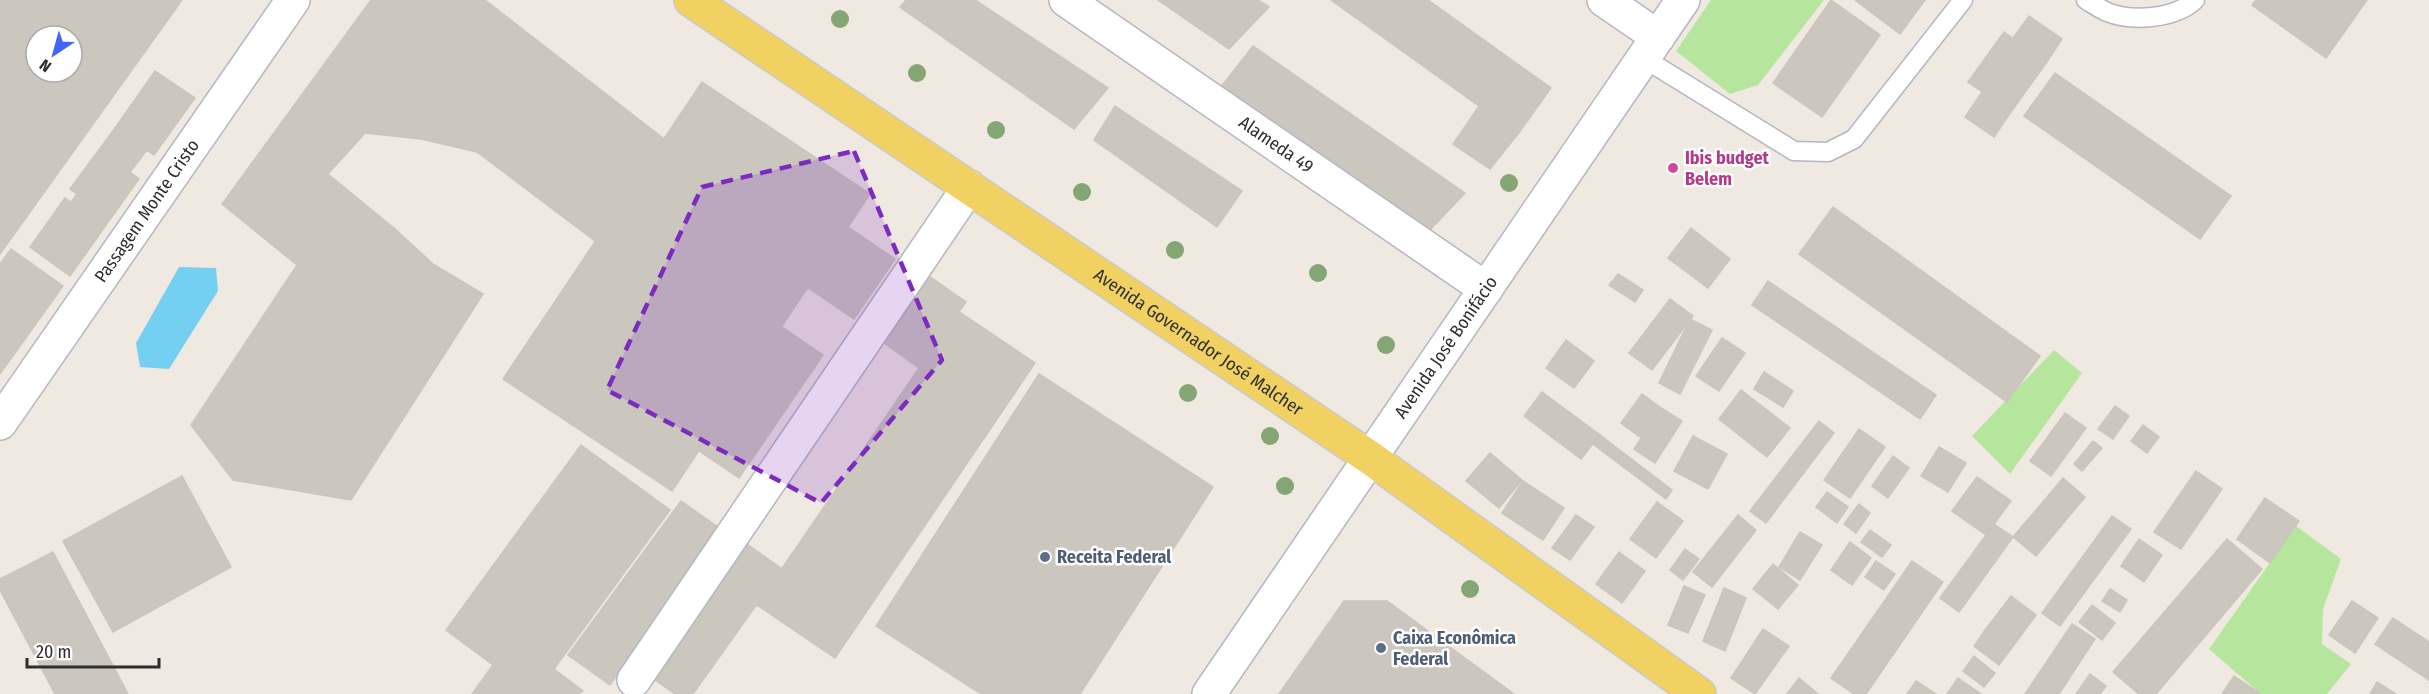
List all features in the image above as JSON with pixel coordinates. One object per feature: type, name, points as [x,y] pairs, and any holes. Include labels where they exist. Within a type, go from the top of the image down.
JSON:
[{"type":"main road","name":"Avenida Governador José Malcher","points":[[691,0],[1370,457],[1699,694]]},
{"type":"street","name":"Passagem Monte Cristo","points":[[0,423],[294,0]]},
{"type":"street","name":"Alameda 49","points":[[1066,0],[1486,289]]},
{"type":"street","points":[[1604,0],[1651,48]]},
{"type":"street","name":"Avenida José Bonifácio","points":[[1209,694],[1683,0]]},
{"type":"street","points":[[634,680],[969,187]]},
{"type":"lane","points":[[1651,48],[1794,151],[1828,152],[1854,139],[1964,0]]},
{"type":"lane","points":[[2086,0],[2108,12],[2128,17],[2169,14],[2187,7],[2194,0]]},
{"type":"highlighted area","points":[[854,151],[942,360],[821,503],[607,390],[702,187]]},
{"type":"green space","points":[[1711,0],[1824,0],[1758,85],[1730,94],[1676,51]]},
{"type":"green space","points":[[2054,350],[2082,373],[2010,474],[1972,436]]},
{"type":"green space","points":[[2296,526],[2341,559],[2323,609],[2322,644],[2351,664],[2327,694],[2261,694],[2209,649]]},
{"type":"water","points":[[179,267],[216,268],[218,291],[169,369],[140,367],[136,343]]},
{"type":"building","points":[[0,0],[104,0],[84,28],[84,24],[24,24],[24,84],[44,84],[0,146]]},
{"type":"building","points":[[104,0],[182,0],[0,254],[0,146],[44,84],[84,84],[84,28]]},
{"type":"building","points":[[371,0],[485,0],[664,139],[595,241],[477,152],[421,139],[365,133],[328,174],[395,229],[297,265],[222,204]]},
{"type":"building","points":[[906,0],[975,0],[1108,88],[1074,129],[900,7]]},
{"type":"building","points":[[1158,0],[1258,0],[1269,7],[1229,49]]},
{"type":"building","points":[[1331,0],[1428,0],[1551,88],[1518,134]]},
{"type":"building","points":[[1831,0],[1880,35],[1822,117],[1773,83]]},
{"type":"building","points":[[1855,0],[1925,0],[1900,34]]},
{"type":"building","points":[[2256,0],[2367,0],[2326,58],[2252,5]]},
{"type":"building","points":[[2029,16],[2062,39],[2047,62],[2013,38]]},
{"type":"building","points":[[2004,32],[2047,62],[2011,112],[1968,82]]},
{"type":"building","points":[[1253,46],[1465,193],[1426,234],[1217,92]]},
{"type":"building","points":[[155,71],[195,98],[154,155],[115,128]]},
{"type":"building","points":[[2055,73],[2231,196],[2200,239],[2024,116]]},
{"type":"building","points":[[702,82],[870,194],[672,491],[503,379]]},
{"type":"building","points":[[1982,92],[2011,112],[1994,137],[1965,117]]},
{"type":"building","points":[[1115,106],[1242,191],[1217,227],[1094,140]]},
{"type":"building","points":[[1479,106],[1518,134],[1490,169],[1453,144]]},
{"type":"building","points":[[115,128],[147,150],[130,172],[139,179],[111,218],[70,189]]},
{"type":"building","points":[[77,194],[111,218],[70,276],[30,247],[65,198],[71,202]]},
{"type":"building","points":[[1833,207],[2040,356],[2007,402],[1799,254]]},
{"type":"building","points":[[848,227],[895,259],[854,319],[807,287]]},
{"type":"building","points":[[1691,228],[1730,259],[1708,288],[1668,258]]},
{"type":"building","points":[[395,229],[433,264],[483,294],[351,500],[233,480],[191,425],[297,265]]},
{"type":"building","points":[[11,249],[63,286],[0,374],[0,264]]},
{"type":"building","points":[[1618,274],[1643,290],[1635,302],[1609,285]]},
{"type":"building","points":[[929,276],[966,302],[919,368],[883,342]]},
{"type":"building","points":[[1768,281],[1855,340],[1838,363],[1752,305]]},
{"type":"building","points":[[1670,299],[1693,316],[1652,370],[1629,353]]},
{"type":"building","points":[[958,311],[1035,363],[835,658],[757,605]]},
{"type":"building","points":[[1690,319],[1712,330],[1680,394],[1659,383]]},
{"type":"building","points":[[782,327],[823,355],[739,478],[698,450]]},
{"type":"building","points":[[1722,338],[1745,353],[1719,391],[1696,376]]},
{"type":"building","points":[[1566,340],[1594,361],[1574,388],[1546,368]]},
{"type":"building","points":[[1855,340],[1936,395],[1920,419],[1838,363]]},
{"type":"building","points":[[1764,372],[1793,391],[1783,407],[1754,389]]},
{"type":"building","name":"Receita Federal","points":[[1039,374],[1213,487],[1080,694],[981,694],[876,626]]},
{"type":"building","points":[[1741,390],[1790,428],[1767,457],[1719,419]]},
{"type":"building","points":[[1542,392],[1600,435],[1581,459],[1524,416]]},
{"type":"building","points":[[1642,394],[1661,408],[1640,437],[1621,423]]},
{"type":"building","points":[[2115,406],[2129,416],[2113,439],[2098,429]]},
{"type":"building","points":[[1661,408],[1682,421],[1655,463],[1634,449]]},
{"type":"building","points":[[2065,413],[2086,428],[2051,476],[2030,461]]},
{"type":"building","points":[[1819,421],[1834,433],[1766,523],[1750,511]]},
{"type":"building","points":[[2143,425],[2159,437],[2147,453],[2131,441]]},
{"type":"building","points":[[1859,429],[1885,447],[1850,498],[1824,480]]},
{"type":"building","points":[[1600,435],[1672,490],[1666,499],[1593,444]]},
{"type":"building","points":[[1693,436],[1727,454],[1708,489],[1674,471]]},
{"type":"building","points":[[2093,441],[2102,448],[2082,471],[2074,464]]},
{"type":"building","points":[[581,445],[670,510],[554,669],[583,691],[578,694],[472,694],[493,665],[446,630]]},
{"type":"building","points":[[1939,447],[1966,463],[1948,492],[1921,476]]},
{"type":"building","points":[[1490,453],[1522,480],[1499,508],[1466,481]]},
{"type":"building","points":[[1893,456],[1909,468],[1888,498],[1872,486]]},
{"type":"building","points":[[2196,471],[2222,489],[2181,549],[2154,532]]},
{"type":"building","points":[[182,476],[231,567],[113,632],[63,541]]},
{"type":"building","points":[[1977,477],[2011,501],[1986,535],[1952,511]]},
{"type":"building","points":[[2063,478],[2085,497],[2065,521],[2043,502]]},
{"type":"building","points":[[1523,481],[1564,508],[1543,540],[1502,513]]},
{"type":"building","points":[[1827,492],[1848,507],[1837,523],[1816,507]]},
{"type":"building","points":[[2265,498],[2299,521],[2270,563],[2237,539]]},
{"type":"building","points":[[681,501],[722,530],[610,685],[568,655]]},
{"type":"building","points":[[1657,502],[1683,521],[1656,558],[1630,539]]},
{"type":"building","points":[[2043,502],[2065,521],[2036,556],[2013,537]]},
{"type":"building","points":[[1859,504],[1870,513],[1856,533],[1844,524]]},
{"type":"building","points":[[1576,515],[1594,527],[1570,560],[1552,548]]},
{"type":"building","points":[[1738,515],[1756,530],[1712,587],[1693,572]]},
{"type":"building","points":[[2112,516],[2131,529],[2060,626],[2042,613]]},
{"type":"building","points":[[1994,524],[2013,537],[1959,612],[1940,598]]},
{"type":"building","points":[[1870,530],[1891,545],[1882,557],[1861,542]]},
{"type":"building","points":[[1800,532],[1822,545],[1800,580],[1779,567]]},
{"type":"building","points":[[2139,539],[2162,555],[2144,582],[2121,566]]},
{"type":"building","points":[[2227,539],[2262,569],[2156,694],[2139,694],[2113,672]]},
{"type":"building","points":[[1850,542],[1871,558],[1852,585],[1831,570]]},
{"type":"building","points":[[747,544],[782,569],[693,694],[675,694],[651,677]]},
{"type":"building","points":[[1685,549],[1699,559],[1683,580],[1670,570]]},
{"type":"building","points":[[53,552],[128,694],[55,694],[0,590],[0,579]]},
{"type":"building","points":[[1619,552],[1645,571],[1622,603],[1596,584]]},
{"type":"building","points":[[1876,561],[1895,574],[1884,590],[1865,577]]},
{"type":"building","points":[[1912,561],[1943,582],[1866,694],[1854,694],[1831,678]]},
{"type":"building","points":[[1773,564],[1798,585],[1778,609],[1753,589]]},
{"type":"building","points":[[1684,586],[1705,595],[1688,633],[1668,625]]},
{"type":"building","points":[[1724,588],[1746,598],[1725,651],[1703,641]]},
{"type":"building","points":[[2110,589],[2127,600],[2120,612],[2102,601]]},
{"type":"building","points":[[2011,596],[2036,615],[2011,649],[1985,630]]},
{"type":"building","name":"Caixa Econômica Federal","points":[[1344,601],[1387,601],[1514,694],[1279,694]]},
{"type":"building","points":[[2352,601],[2378,618],[2355,653],[2329,635]]},
{"type":"building","points":[[2092,605],[2115,623],[2102,640],[2079,622]]},
{"type":"building","points":[[2393,618],[2429,642],[2429,680],[2375,644]]},
{"type":"building","points":[[2072,624],[2095,639],[2059,694],[2025,694]]},
{"type":"building","points":[[1763,629],[1789,646],[1755,694],[1731,678]]},
{"type":"building","points":[[1985,630],[2011,649],[1999,665],[1974,646]]},
{"type":"building","points":[[1974,656],[1995,673],[1984,687],[1963,671]]},
{"type":"building","points":[[2090,674],[2106,686],[2100,694],[2076,694]]},
{"type":"building","points":[[2234,676],[2261,694],[2222,694]]},
{"type":"building","points":[[1799,678],[1818,694],[1787,694]]},
{"type":"building","points":[[1958,678],[1981,694],[1947,694]]},
{"type":"building","points":[[1916,681],[1936,694],[1907,694]]},
{"type":"building","points":[[2377,682],[2396,694],[2370,694]]},
{"type":"place","name":"Ibis budget Belem","points":[[1673,168]]},
{"type":"place","name":"Receita Federal","points":[[1045,557]]},
{"type":"place","name":"Caixa Econômica Federal","points":[[1381,648]]}]
